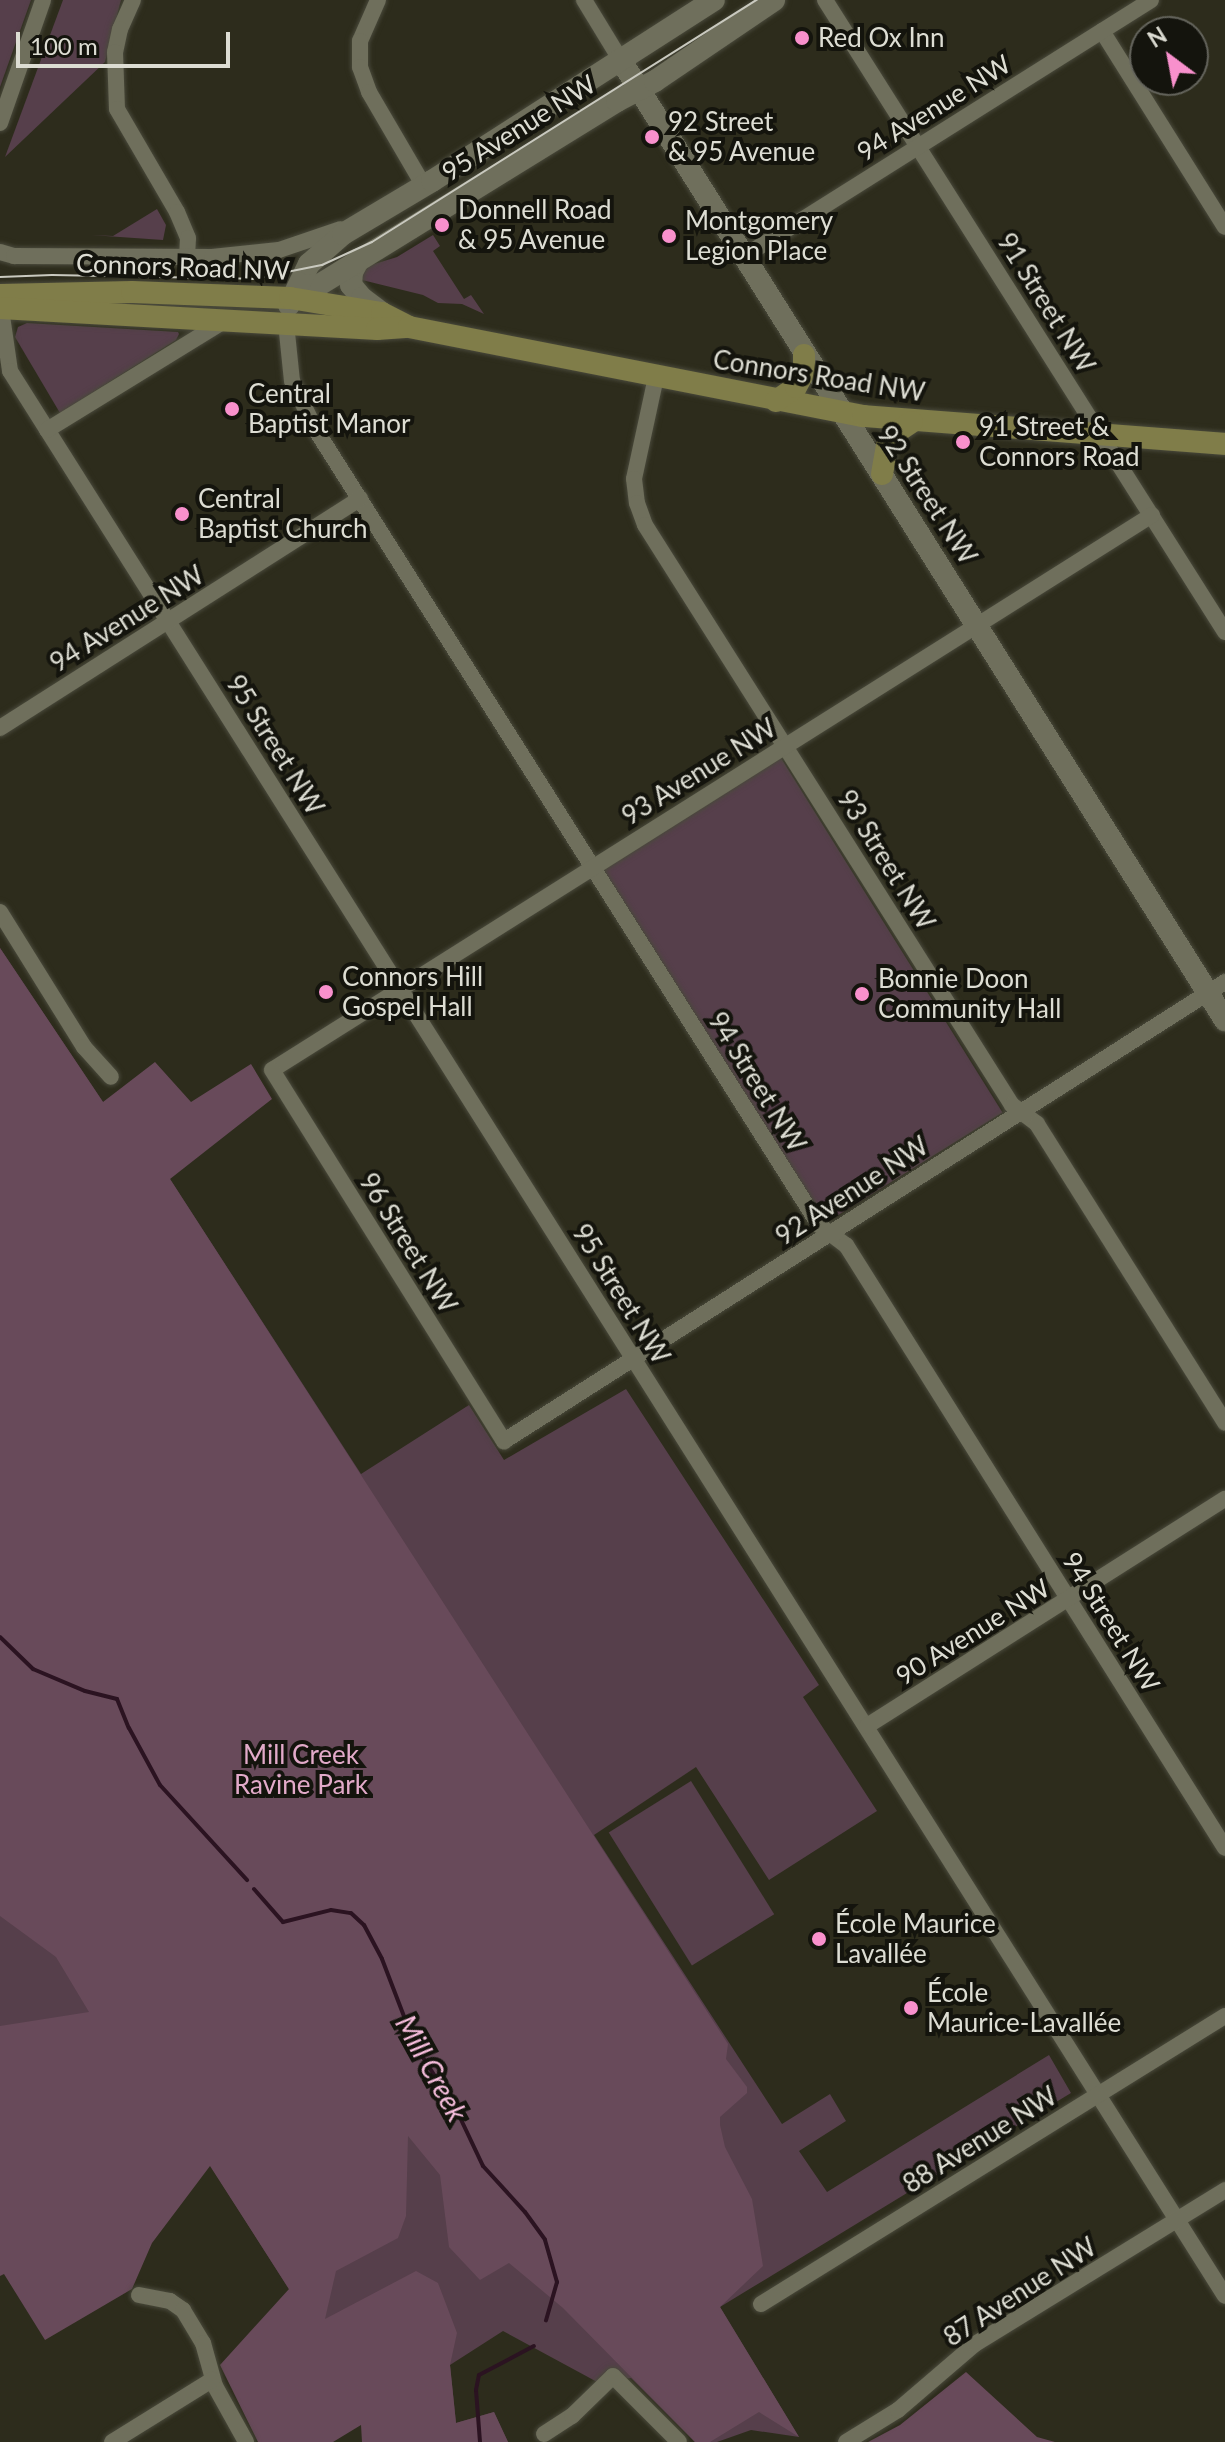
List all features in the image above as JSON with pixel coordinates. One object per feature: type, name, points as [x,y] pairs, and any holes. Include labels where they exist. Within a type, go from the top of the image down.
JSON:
[{"type":"main road","name":"Connors Road NW","points":[[0,295],[118,292],[290,298],[382,313],[409,327]]},
{"type":"main road","name":"Connors Road NW","points":[[0,308],[377,329],[409,327],[841,412],[912,422],[1225,444]]},
{"type":"main road","points":[[776,401],[796,387],[804,372],[804,355]]},
{"type":"main road","points":[[882,474],[887,446],[897,432],[912,422]]},
{"type":"street","points":[[0,123],[43,0]]},
{"type":"street","points":[[133,0],[120,29],[115,52],[117,109],[183,228],[187,257]]},
{"type":"street","points":[[378,0],[360,41],[360,67],[369,92],[424,186]]},
{"type":"street","name":"92 Street NW","points":[[584,0],[804,355],[977,625],[1216,987],[1225,1020]]},
{"type":"street","name":"95 Avenue NW","points":[[286,323],[290,298],[302,273],[322,250],[714,0]]},
{"type":"street","name":"95 Avenue NW","points":[[290,298],[311,290],[639,90],[774,0]]},
{"type":"street","name":"91 Street NW","points":[[825,0],[1225,632]]},
{"type":"street","name":"94 Avenue NW","points":[[743,257],[1151,0]]},
{"type":"street","points":[[1102,31],[1225,227]]},
{"type":"street","name":"95 Avenue NW","points":[[0,252],[14,256],[249,255],[288,247],[380,212]]},
{"type":"street","points":[[359,259],[352,272],[351,285],[382,313]]},
{"type":"street","name":"95 Street NW","points":[[0,308],[5,374],[47,430],[1225,2296]]},
{"type":"street","points":[[47,430],[226,320]]},
{"type":"street","name":"94 Street NW","points":[[286,323],[287,355],[300,402],[819,1225],[846,1245],[1225,1848]]},
{"type":"street","name":"93 Street NW","points":[[656,377],[635,468],[640,514],[1012,1105],[1037,1124],[1225,1423]]},
{"type":"street","name":"94 Avenue NW","points":[[0,728],[360,499]]},
{"type":"street","name":"93 Avenue NW","points":[[272,1070],[1152,515]]},
{"type":"street","points":[[0,912],[84,1047],[111,1077]]},
{"type":"street","name":"92 Avenue NW","points":[[504,1441],[1216,987]]},
{"type":"street","name":"96 Street NW","points":[[272,1070],[504,1441]]},
{"type":"street","name":"90 Avenue NW","points":[[867,1726],[1225,1499]]},
{"type":"street","name":"88 Avenue NW","points":[[761,2304],[1225,2016]]},
{"type":"street","name":"87 Avenue NW","points":[[846,2442],[898,2410],[975,2344],[1225,2190]]},
{"type":"street","points":[[139,2295],[170,2301],[183,2310],[201,2338],[212,2380],[246,2442]]},
{"type":"street","points":[[544,2434],[572,2416],[613,2376],[679,2442]]},
{"type":"street","points":[[112,2442],[212,2380]]},
{"type":"green space","points":[[0,0],[31,0],[0,87]]},
{"type":"green space","points":[[63,0],[121,0],[105,62],[5,157]]},
{"type":"green space","points":[[157,209],[166,225],[163,240],[91,235],[113,236]]},
{"type":"green space","points":[[433,235],[440,246],[433,251],[464,299],[471,295],[484,314],[462,304],[438,303],[423,295],[362,280],[363,272],[371,265],[397,257]]},
{"type":"green space","points":[[27,323],[179,334],[176,340],[60,413],[15,337],[18,327]]},
{"type":"green space","points":[[781,758],[1003,1112],[824,1224],[603,869]]},
{"type":"green space","name":"Mill Creek Ravine Park","points":[[0,948],[103,1102],[170,1179],[361,1474],[469,1405],[504,1460],[626,1389],[819,1685],[803,1697],[877,1811],[769,1880],[696,1767],[594,1835],[782,2124],[830,2094],[846,2121],[799,2151],[827,2192],[1049,2055],[1071,2093],[720,2307],[799,2437],[751,2430],[717,2442],[695,2442],[631,2378],[599,2383],[503,2331],[450,2365],[456,2423],[494,2412],[508,2442],[386,2442],[210,2165],[0,2256]]},
{"type":"green space","name":"Mill Creek Ravine Park","points":[[0,948],[103,1102],[155,1062],[191,1102],[251,1064],[272,1099],[170,1179],[728,2044],[726,2059],[747,2087],[747,2093],[720,2117],[720,2125],[725,2147],[752,2199],[763,2266],[720,2307],[799,2437],[759,2412],[710,2442],[695,2442],[563,2308],[509,2263],[480,2280],[449,2247],[440,2175],[408,2136],[406,2216],[398,2238],[336,2271],[325,2319],[416,2271],[438,2283],[457,2333],[450,2365],[456,2423],[494,2412],[508,2442],[362,2442],[361,2425],[333,2442],[258,2442],[220,2365],[289,2289],[210,2166],[152,2243],[132,2289],[45,2340],[4,2274],[0,2276],[0,2026],[89,2012],[56,1957],[0,1916]]},
{"type":"green space","points":[[691,1781],[774,1914],[692,1966],[609,1832]]},
{"type":"green space","points":[[966,2372],[1037,2437],[1055,2442],[868,2442],[900,2425]]},
{"type":"waterway","name":"Mill Creek","points":[[0,1637],[33,1669],[85,1691],[117,1699],[160,1785],[247,1880]]},
{"type":"waterway","name":"Mill Creek","points":[[254,1889],[283,1922],[331,1910],[351,1913],[364,1925],[382,1959],[415,2045],[456,2109],[483,2166],[525,2212],[545,2240],[557,2282],[546,2320]]},
{"type":"waterway","name":"Mill Creek","points":[[480,2442],[476,2390],[479,2375],[534,2346]]},
{"type":"tram line","points":[[0,277],[52,275],[252,279],[322,265],[372,242],[757,0]]},
{"type":"place","name":"Red Ox Inn","points":[[802,38]]},
{"type":"place","name":"92 Street & 95 Avenue","points":[[652,137]]},
{"type":"place","name":"Donnell Road & 95 Avenue","points":[[442,225]]},
{"type":"place","name":"Montgomery Legion Place","points":[[669,236]]},
{"type":"place","name":"Central Baptist Manor","points":[[232,409]]},
{"type":"place","name":"91 Street & Connors Road","points":[[963,442]]},
{"type":"place","name":"Central Baptist Church","points":[[182,514]]},
{"type":"place","name":"Connors Hill Gospel Hall","points":[[326,992]]},
{"type":"place","name":"Bonnie Doon Community Hall","points":[[862,994]]},
{"type":"place","name":"École Maurice Lavallée","points":[[819,1939]]},
{"type":"place","name":"École Maurice-Lavallée","points":[[911,2008]]}]
